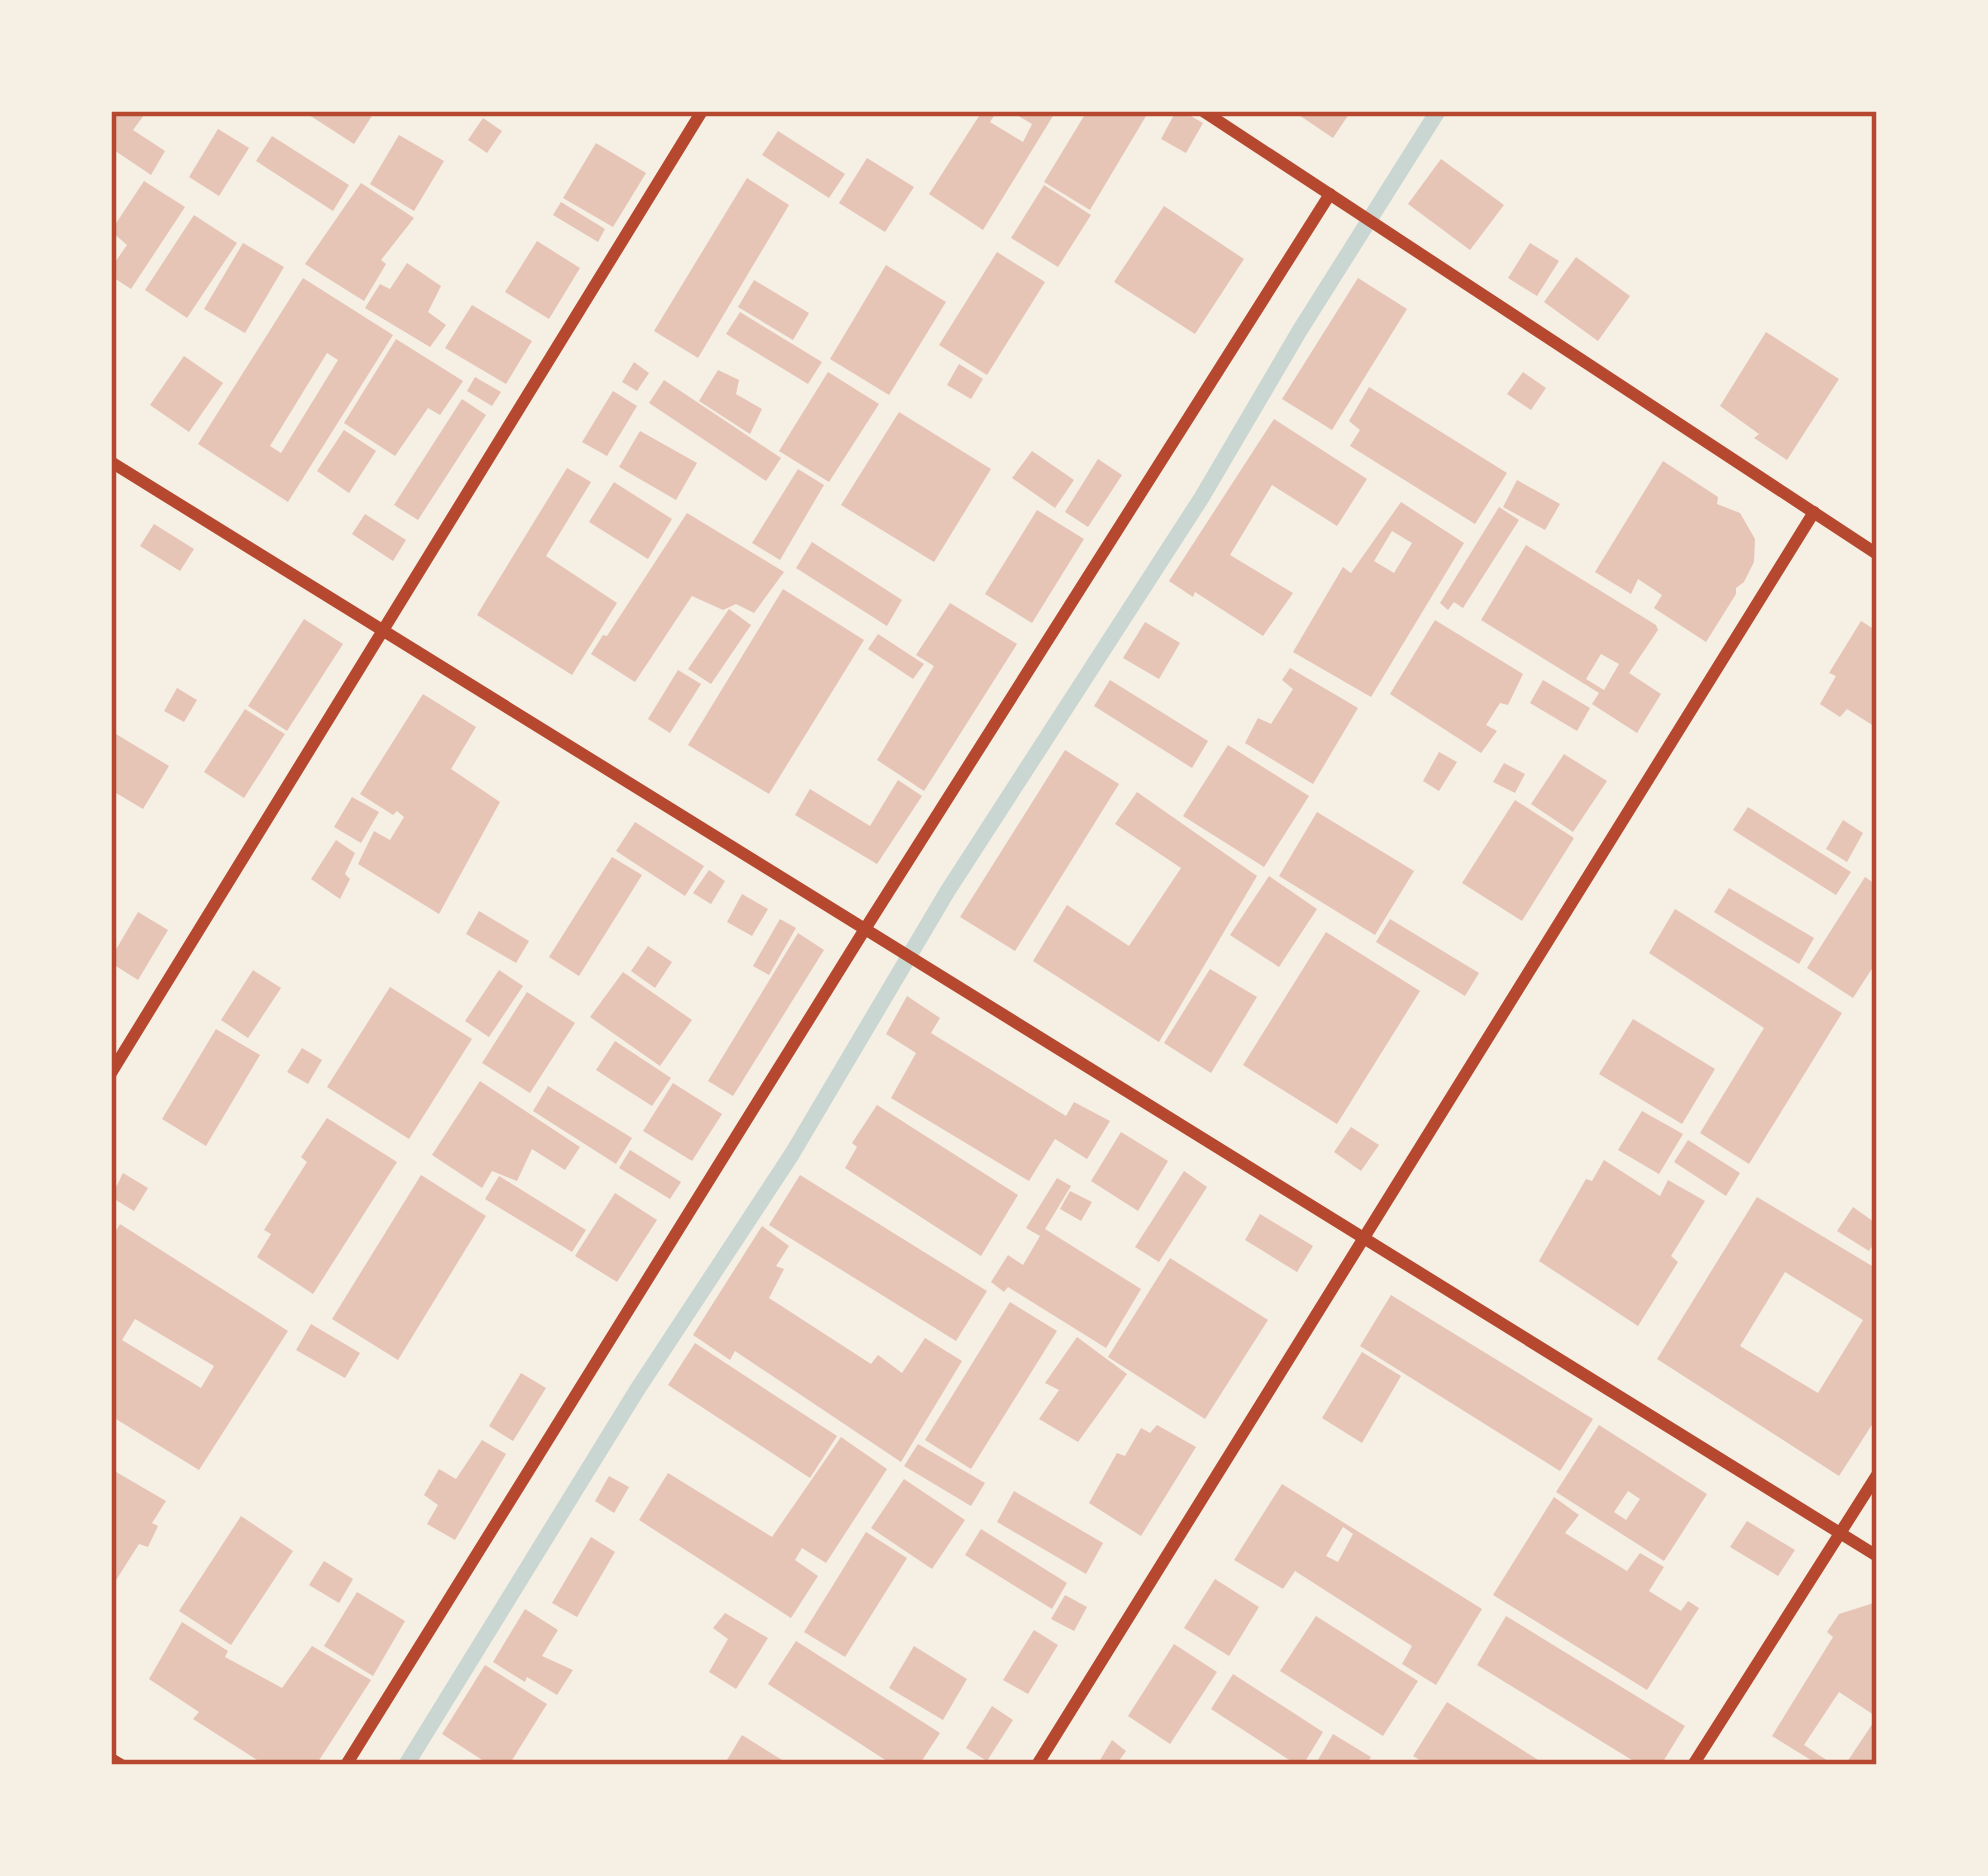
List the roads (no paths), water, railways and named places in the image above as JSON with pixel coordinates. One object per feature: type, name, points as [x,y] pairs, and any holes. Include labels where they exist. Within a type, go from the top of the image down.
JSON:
[{"type":"street","points":[[111,1073],[702,111]]},
{"type":"street","points":[[1203,111],[1877,554]]},
{"type":"street","points":[[346,1765],[865,929],[1330,194]]},
{"type":"street","points":[[111,462],[1877,1556]]},
{"type":"street","points":[[1037,1765],[1814,512]]},
{"type":"street","points":[[1693,1765],[1877,1475]]},
{"type":"street","points":[[111,1759],[121,1765]]},
{"type":"waterway","points":[[406,1765],[637,1390],[792,1154],[947,892],[1202,497],[1438,111]]}]
